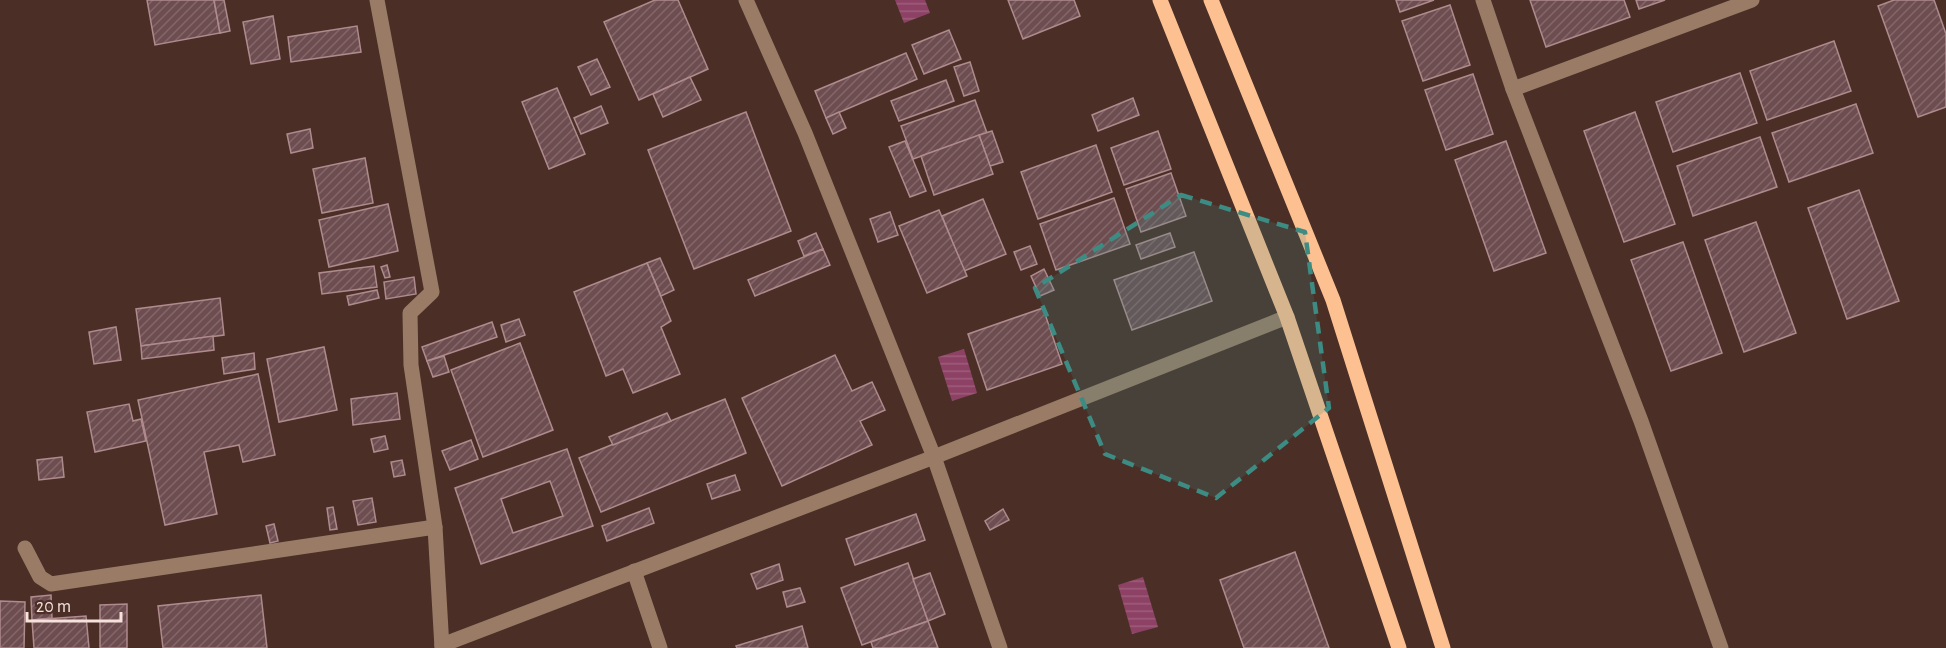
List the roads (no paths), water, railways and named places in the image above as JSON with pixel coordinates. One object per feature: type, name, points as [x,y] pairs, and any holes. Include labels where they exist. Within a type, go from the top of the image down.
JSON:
[{"type":"main road","points":[[1160,0],[1287,317],[1399,648]]},
{"type":"main road","points":[[1211,0],[1333,300],[1443,648]]},
{"type":"street","points":[[377,0],[432,292],[410,313],[411,365],[435,527],[442,647],[634,571],[934,458],[1287,317]]},
{"type":"street","points":[[746,0],[805,133],[934,458],[1000,648]]},
{"type":"street","points":[[1483,0],[1513,89],[1641,421],[1721,648]]},
{"type":"street","points":[[1513,89],[1752,0]]},
{"type":"street","points":[[25,548],[40,577],[51,584],[435,527]]},
{"type":"street","points":[[634,571],[660,648]]}]
